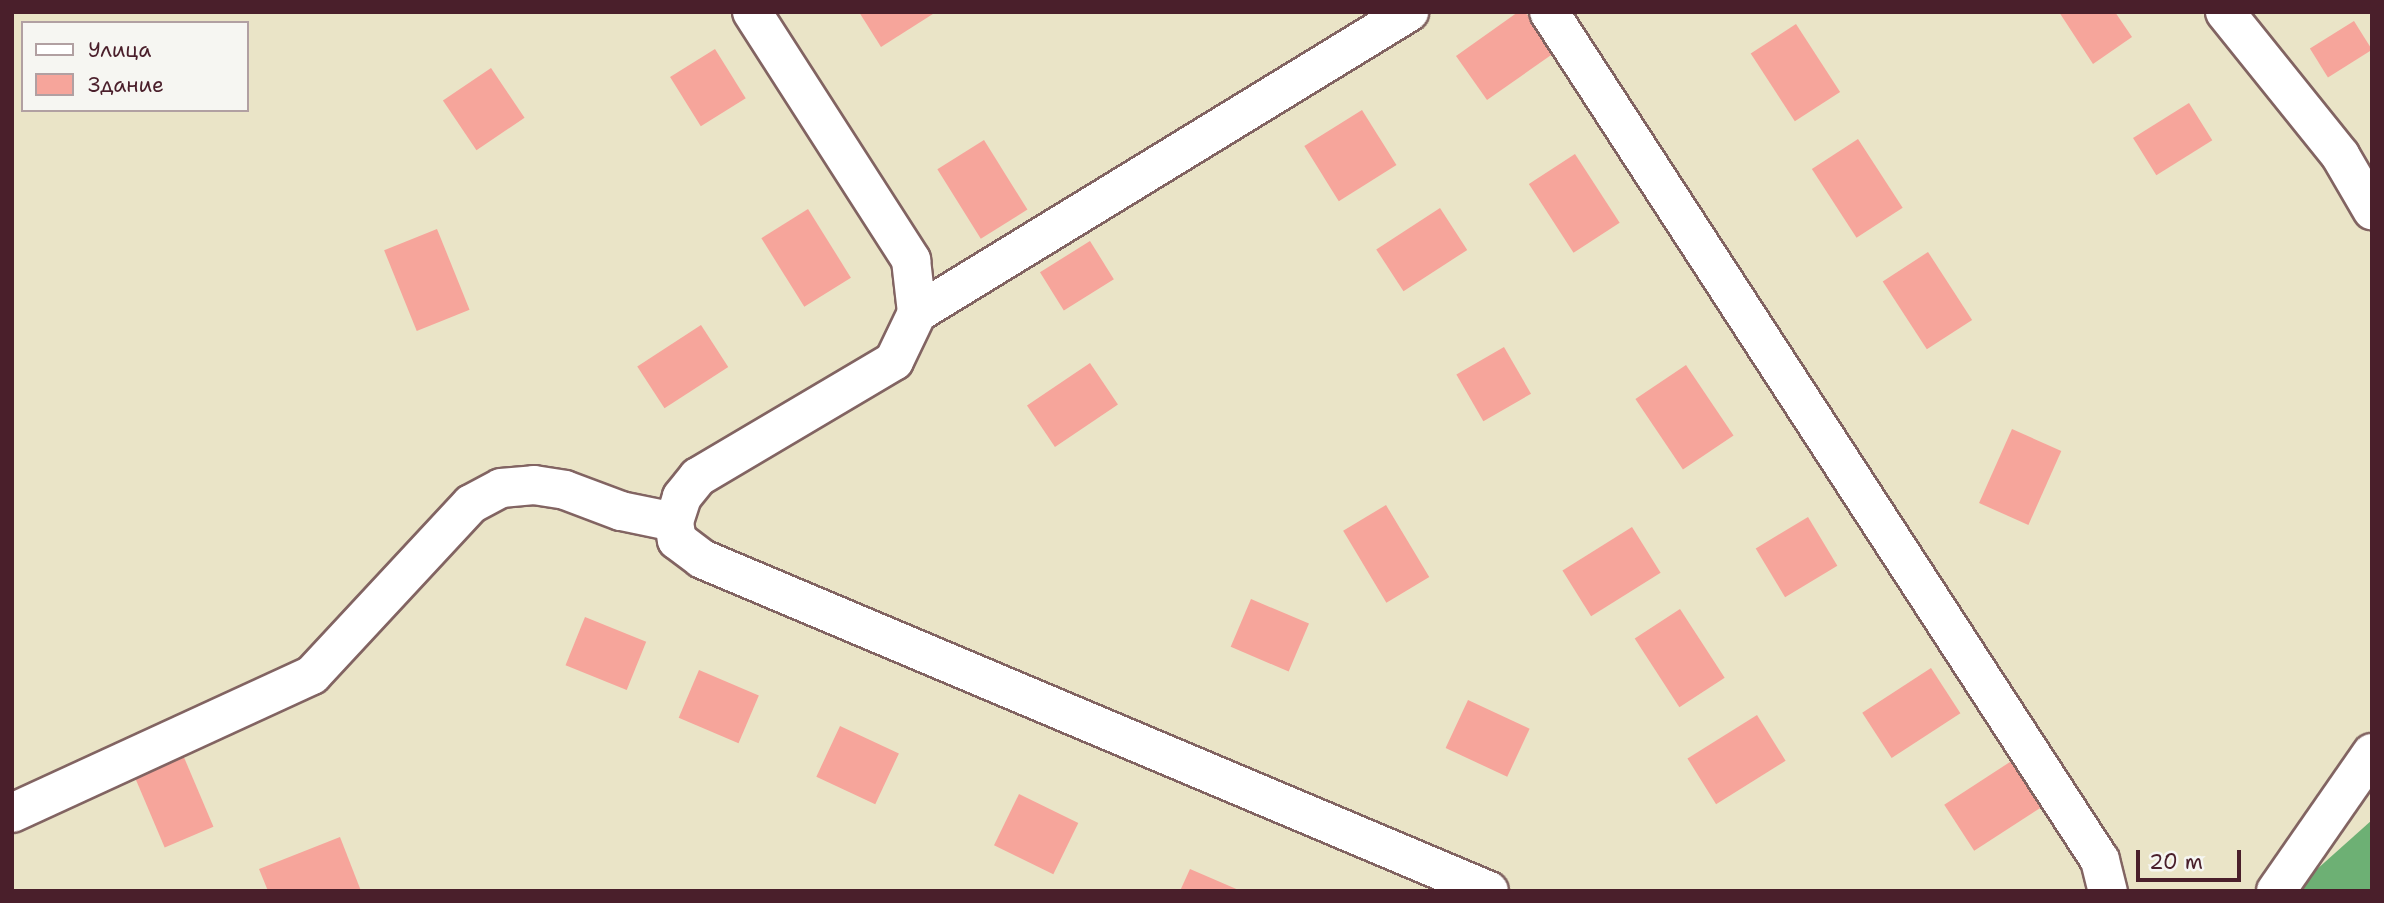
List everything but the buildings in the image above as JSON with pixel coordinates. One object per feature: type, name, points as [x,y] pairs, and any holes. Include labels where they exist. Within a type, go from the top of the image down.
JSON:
[{"type":"street","points":[[752,12],[912,260],[917,313],[894,361],[698,477],[682,497],[674,522],[677,540],[702,559],[1489,891]]},
{"type":"street","points":[[917,313],[1409,12]]},
{"type":"street","points":[[1549,12],[2100,860],[2108,891]]},
{"type":"street","points":[[2225,12],[2340,155],[2372,210]]},
{"type":"street","points":[[12,813],[312,676],[471,505],[501,488],[534,485],[565,490],[621,511],[674,522]]},
{"type":"street","points":[[2276,891],[2372,753]]},
{"type":"green space","points":[[2372,820],[2372,891],[2296,891],[2297,887]]}]
